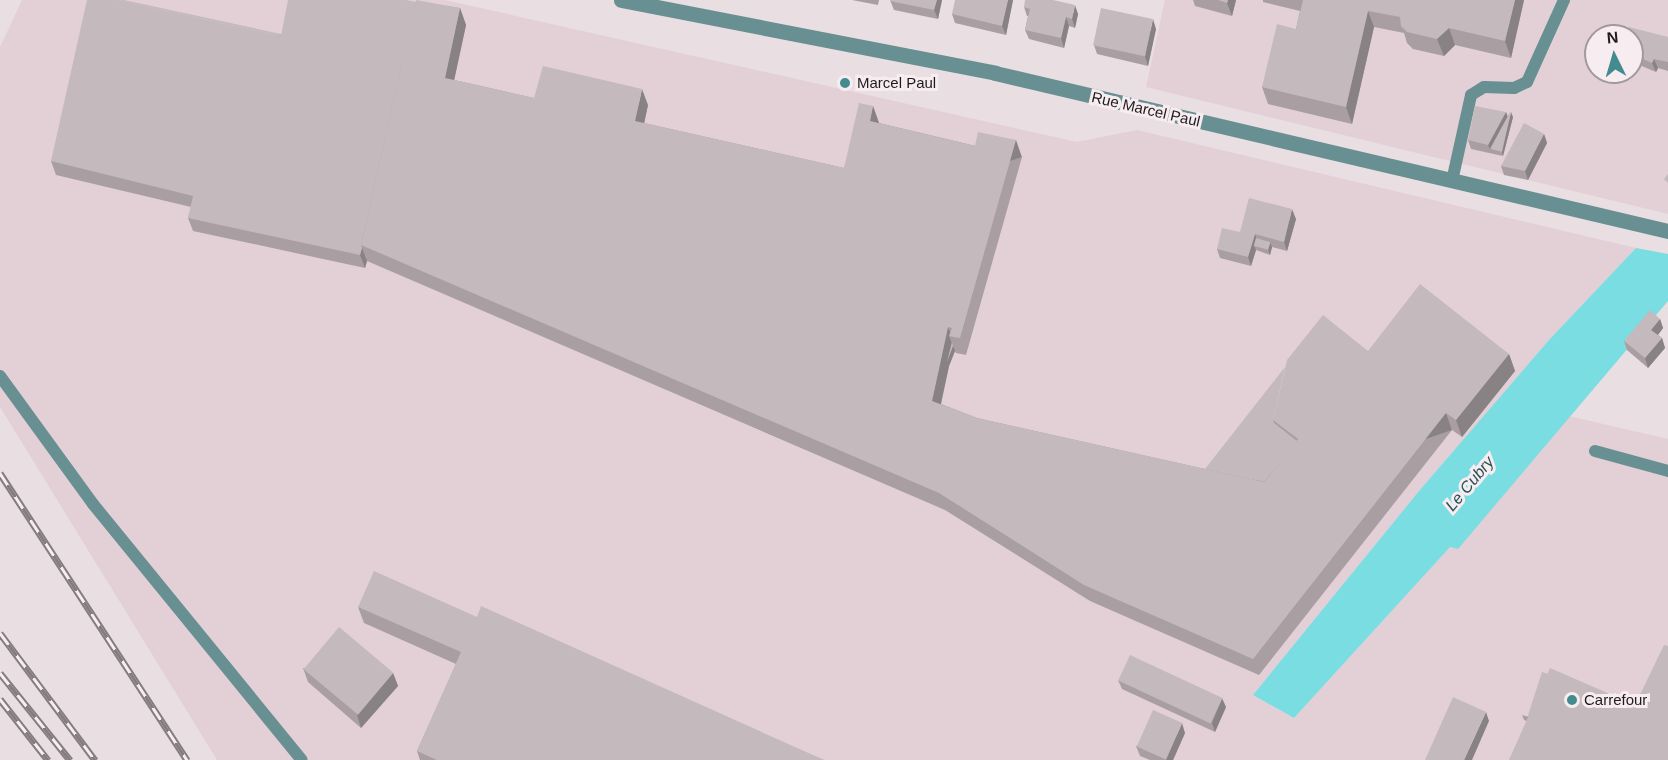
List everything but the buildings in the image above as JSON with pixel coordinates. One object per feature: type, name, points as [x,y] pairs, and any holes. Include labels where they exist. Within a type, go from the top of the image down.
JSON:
[{"type":"street","name":"Rue Marcel Paul","points":[[632,1],[995,73],[1668,231]]},
{"type":"lane","points":[[1452,181],[1471,95],[1484,87],[1514,88],[1527,82],[1564,0]]},
{"type":"lane","points":[[0,376],[93,504],[302,760]]},
{"type":"lane","points":[[1595,452],[1668,471]]},
{"type":"shaded area","points":[[22,0],[445,0],[1077,142],[1137,130],[1636,248],[1549,340],[1419,491],[1253,695],[1294,718],[1569,416],[1668,439],[1668,760],[217,760],[0,407],[0,47]]},
{"type":"shaded area","points":[[1165,0],[1668,0],[1668,214],[1146,87]]},
{"type":"water","name":"Le Cubry","points":[[1636,248],[1668,254],[1668,301],[1458,549],[1450,547],[1294,718],[1253,695],[1419,491],[1549,340]]},
{"type":"railway","points":[[0,473],[187,760]]},
{"type":"railway","points":[[0,633],[95,760]]},
{"type":"railway","points":[[0,673],[70,760]]},
{"type":"railway","points":[[0,699],[48,760]]},
{"type":"place","name":"Marcel Paul","points":[[845,83]]},
{"type":"place","name":"Carrefour","points":[[1572,700]]}]
